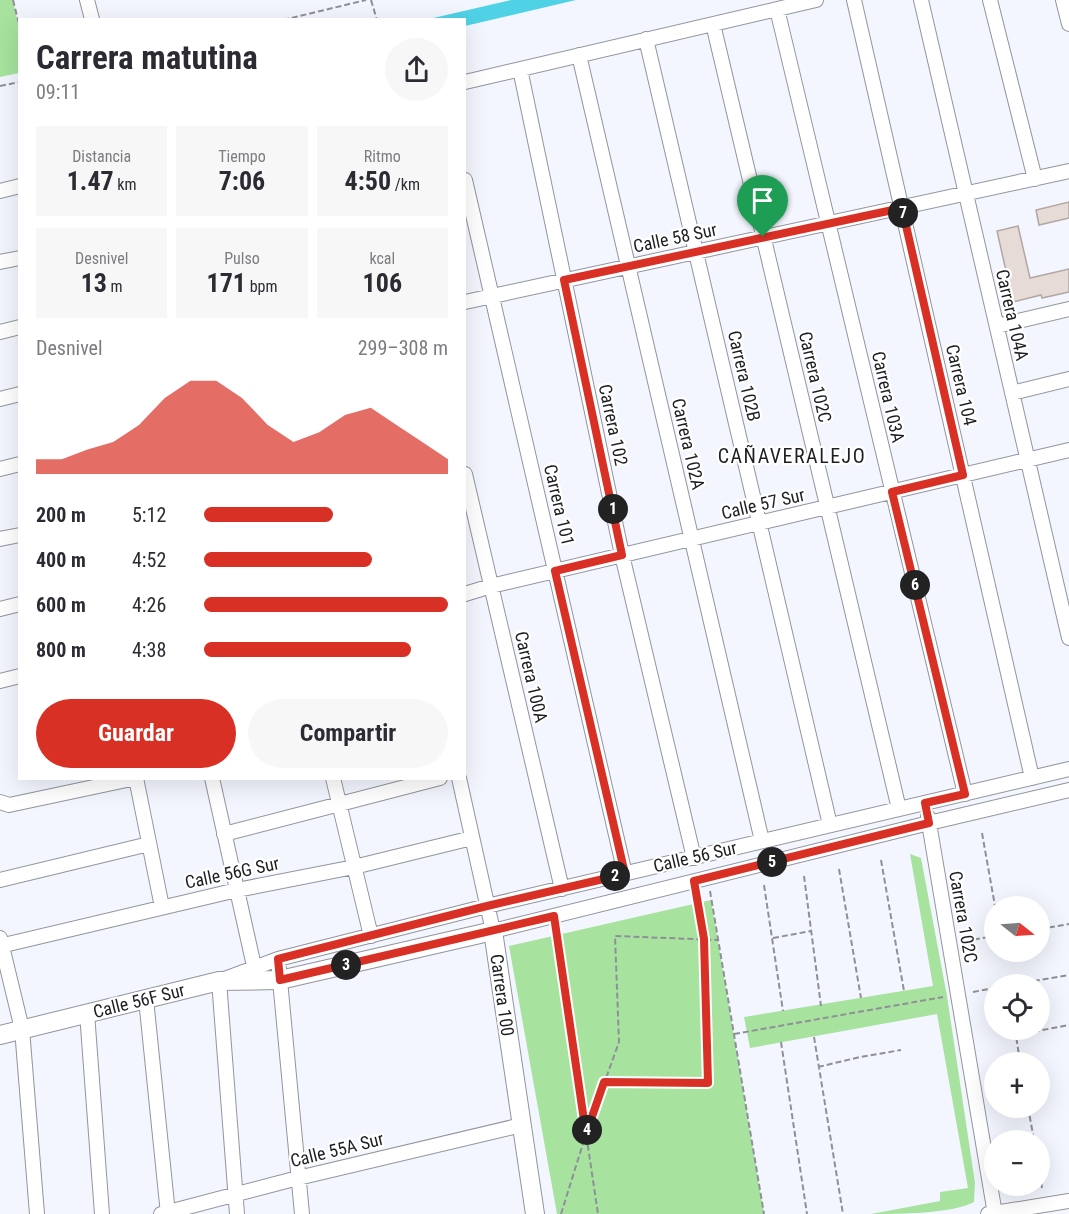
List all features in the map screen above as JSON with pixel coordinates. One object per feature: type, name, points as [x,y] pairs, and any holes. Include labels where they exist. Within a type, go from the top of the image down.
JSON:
[{"type":"street","points":[[87,0],[92,18]]},
{"type":"street","points":[[466,82],[816,0]]},
{"type":"street","name":"Carrera 104","points":[[854,0],[1032,778]]},
{"type":"street","name":"Carrera 104A","points":[[921,0],[1069,638]]},
{"type":"street","points":[[990,0],[1035,179]]},
{"type":"street","points":[[1063,0],[1069,24]]},
{"type":"street","name":"Carrera 103A","points":[[777,9],[965,794]]},
{"type":"street","name":"Carrera 102C","points":[[713,24],[899,809]]},
{"type":"street","name":"Carrera 102B","points":[[646,39],[830,825]]},
{"type":"street","name":"Carrera 102A","points":[[579,55],[762,842]]},
{"type":"street","name":"Carrera 102","points":[[519,69],[622,555],[694,858]]},
{"type":"street","name":"Calle 58 Sur","points":[[466,302],[1069,171]]},
{"type":"street","name":"Carrera 101","points":[[466,184],[625,874]]},
{"type":"street","points":[[0,191],[18,186]]},
{"type":"street","points":[[0,262],[18,258]]},
{"type":"street","points":[[997,326],[1069,309]]},
{"type":"street","points":[[0,332],[18,328]]},
{"type":"street","points":[[1012,393],[1069,379]]},
{"type":"street","points":[[0,399],[18,394]]},
{"type":"street","name":"Calle 57 Sur","points":[[466,594],[1069,450]]},
{"type":"street","points":[[0,469],[18,465]]},
{"type":"street","name":"Carrera 100A","points":[[466,478],[562,889]]},
{"type":"street","points":[[0,539],[18,535]]},
{"type":"street","points":[[0,609],[18,604]]},
{"type":"street","points":[[0,681],[18,676]]},
{"type":"street","name":"Calle 56 Sur","points":[[256,974],[278,959],[487,906],[1069,769]]},
{"type":"street","points":[[66,780],[69,793]]},
{"type":"street","points":[[0,802],[9,805],[127,780]]},
{"type":"street","points":[[136,780],[162,907]]},
{"type":"street","points":[[212,780],[256,974]]},
{"type":"street","points":[[333,780],[371,936]]},
{"type":"street","points":[[224,834],[433,780]]},
{"type":"street","name":"Carrera 100","points":[[459,780],[493,931],[535,1214]]},
{"type":"street","name":"Calle 56 Sur","points":[[280,980],[493,931],[1069,790]]},
{"type":"street","name":"Carrera 102C","points":[[925,803],[958,994],[992,1214]]},
{"type":"street","name":"Calle 56G Sur","points":[[1,942],[237,890],[354,867],[472,838]]},
{"type":"street","points":[[0,880],[149,844]]},
{"type":"street","points":[[1,942],[22,1029],[37,1214]]},
{"type":"street","points":[[278,959],[302,1214]]},
{"type":"street","name":"Calle 56F Sur","points":[[0,1035],[219,981],[256,974],[280,980]]},
{"type":"street","points":[[219,981],[237,1214]]},
{"type":"street","points":[[146,999],[166,1213]]},
{"type":"street","points":[[87,1013],[102,1214]]},
{"type":"street","name":"Calle 55A Sur","points":[[166,1213],[298,1178],[522,1125]]},
{"type":"street","points":[[992,1214],[1069,1201]]},
{"type":"path","points":[[13,0],[18,20]]},
{"type":"path","points":[[291,18],[366,0]]},
{"type":"path","points":[[371,0],[377,18]]},
{"type":"path","points":[[0,86],[18,82]]},
{"type":"path","points":[[982,833],[993,896]]},
{"type":"path","points":[[881,860],[904,991]]},
{"type":"path","points":[[838,869],[861,998]]},
{"type":"path","points":[[804,876],[821,1005]]},
{"type":"path","points":[[604,1082],[708,1083],[701,880]]},
{"type":"path","points":[[701,880],[718,940],[764,1214]]},
{"type":"path","points":[[764,885],[783,1011]]},
{"type":"path","points":[[554,916],[598,1214]]},
{"type":"path","points":[[1050,927],[1069,924]]},
{"type":"path","points":[[771,938],[811,932]]},
{"type":"path","points":[[561,1214],[586,1134],[619,1042],[615,936],[718,940]]},
{"type":"path","points":[[965,941],[984,938]]},
{"type":"path","points":[[1050,978],[1069,975]]},
{"type":"path","points":[[734,1034],[984,990]]},
{"type":"path","points":[[1050,1029],[1069,1025]]},
{"type":"path","points":[[813,1037],[843,1214]]},
{"type":"path","points":[[781,1042],[807,1214]]},
{"type":"path","points":[[818,1067],[901,1050]]},
{"type":"green space","points":[[0,0],[13,0],[18,23],[18,73],[0,77]]},
{"type":"green space","points":[[910,854],[921,858],[947,996],[975,1183],[974,1202],[939,1211],[871,1214],[940,1201],[940,1192],[968,1188],[937,1014],[750,1048],[744,1017],[933,986]]},
{"type":"green space","points":[[711,900],[764,1214],[557,1214],[509,946]]},
{"type":"water","points":[[511,0],[576,0],[466,26],[466,18],[433,18]]},
{"type":"building","points":[[1069,202],[1069,218],[1039,225],[1036,210]]},
{"type":"building","points":[[1018,226],[1030,278],[1069,269],[1069,292],[1042,298],[1041,295],[1013,302],[997,231]]},
{"type":"district","name":"CAÑAVERALEJO","points":[[792,456]]},
{"type":"route","points":[[902,208],[963,475],[892,492],[965,794],[925,803],[929,823],[694,881],[704,939],[708,1083],[604,1082],[586,1134],[554,916],[280,980],[278,959],[625,874],[555,571],[622,555],[564,280],[763,237],[902,208]]}]
